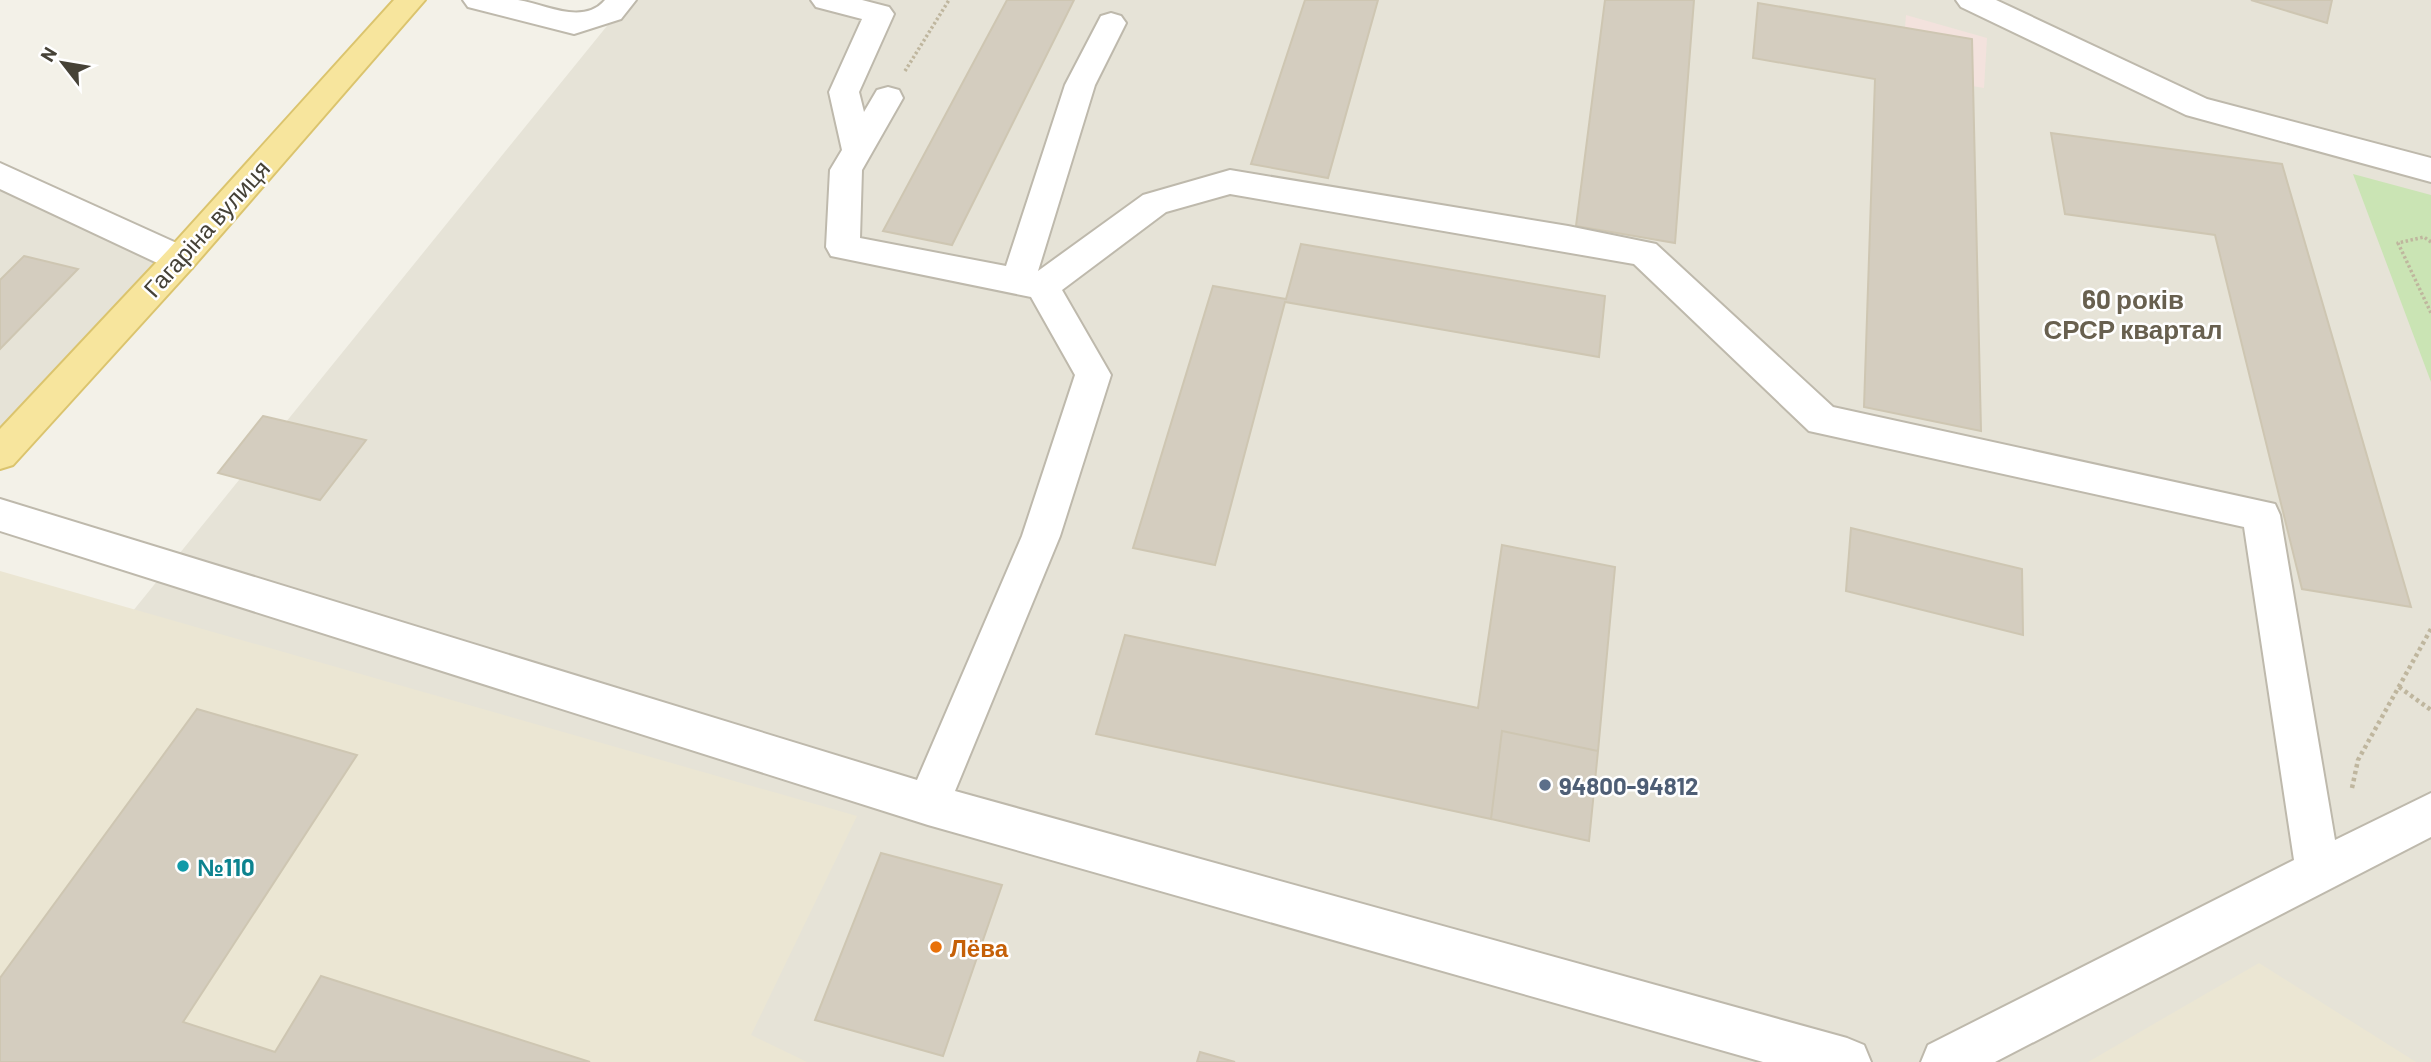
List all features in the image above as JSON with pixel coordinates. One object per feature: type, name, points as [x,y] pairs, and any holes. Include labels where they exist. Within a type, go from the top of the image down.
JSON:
[{"type":"main road","name":"Гагаріна вулиця","points":[[0,454],[180,259],[410,0]]},
{"type":"street","points":[[478,0],[574,24],[611,12],[621,0]]},
{"type":"street","points":[[826,0],[879,14],[844,92],[857,149]]},
{"type":"street","points":[[1971,0],[2197,107],[2431,170]]},
{"type":"street","points":[[928,804],[1041,536],[1093,375],[1030,283],[1080,85],[1111,23]]},
{"type":"street","points":[[888,98],[846,170],[843,247],[1030,283],[1155,203],[1230,182],[1644,253],[1822,420],[2261,516],[2318,872]]},
{"type":"street","points":[[0,175],[180,259]]},
{"type":"street","points":[[0,515],[928,804],[1847,1062]]},
{"type":"street","points":[[1965,1057],[2431,814]]},
{"type":"path","points":[[888,98],[949,0]]},
{"type":"path","points":[[2431,242],[2424,237],[2398,243],[2431,313]]},
{"type":"path","points":[[2350,800],[2358,760],[2431,629]]},
{"type":"path","points":[[2399,687],[2431,710]]},
{"type":"shaded area","name":"60 років СРСР квартал","points":[[628,0],[2431,0],[2431,1062],[0,1062],[0,775]]},
{"type":"shaded area","points":[[1906,15],[1987,38],[1984,88],[1948,82],[1904,41]]},
{"type":"shaded area","points":[[0,175],[180,259],[0,456]]},
{"type":"shaded area","points":[[0,571],[857,816],[751,1035],[807,1062],[0,1062]]},
{"type":"shaded area","points":[[2259,963],[2416,1062],[2088,1062]]},
{"type":"green space","points":[[2353,174],[2431,195],[2431,382]]},
{"type":"building","points":[[1007,0],[1074,0],[952,245],[883,231]]},
{"type":"building","points":[[1305,0],[1378,0],[1328,178],[1251,164]]},
{"type":"building","points":[[1605,0],[1694,0],[1675,243],[1576,226]]},
{"type":"building","points":[[2251,0],[2332,0],[2327,23]]},
{"type":"building","points":[[1758,3],[1972,39],[1981,431],[1864,407],[1875,79],[1753,58]]},
{"type":"building","points":[[2051,133],[2282,164],[2411,607],[2302,589],[2215,235],[2065,214]]},
{"type":"building","points":[[1301,244],[1605,296],[1599,357],[1285,302],[1215,565],[1133,548],[1213,286],[1286,299]]},
{"type":"building","points":[[24,256],[78,269],[0,349],[0,280]]},
{"type":"building","points":[[263,416],[366,440],[320,500],[218,473]]},
{"type":"building","points":[[1851,528],[2022,569],[2023,635],[1846,591]]},
{"type":"building","points":[[1502,545],[1615,567],[1598,751],[1502,731],[1491,819],[1096,734],[1125,635],[1478,708]]},
{"type":"building","name":"№110","points":[[197,709],[357,755],[183,1022],[275,1052],[321,976],[590,1062],[0,1062],[0,978]]},
{"type":"building","name":"94800-94812","points":[[1502,731],[1598,751],[1589,841],[1491,819]]},
{"type":"building","points":[[881,853],[1002,885],[943,1056],[815,1020]]},
{"type":"building","points":[[1200,1052],[1235,1062],[1197,1062]]},
{"type":"place","name":"94800-94812","points":[[1545,785]]},
{"type":"place","name":"№110","points":[[183,866]]},
{"type":"place","name":"Лёва","points":[[936,947]]},
{"type":"district","name":"60 років СРСР квартал","points":[[2133,313]]}]
